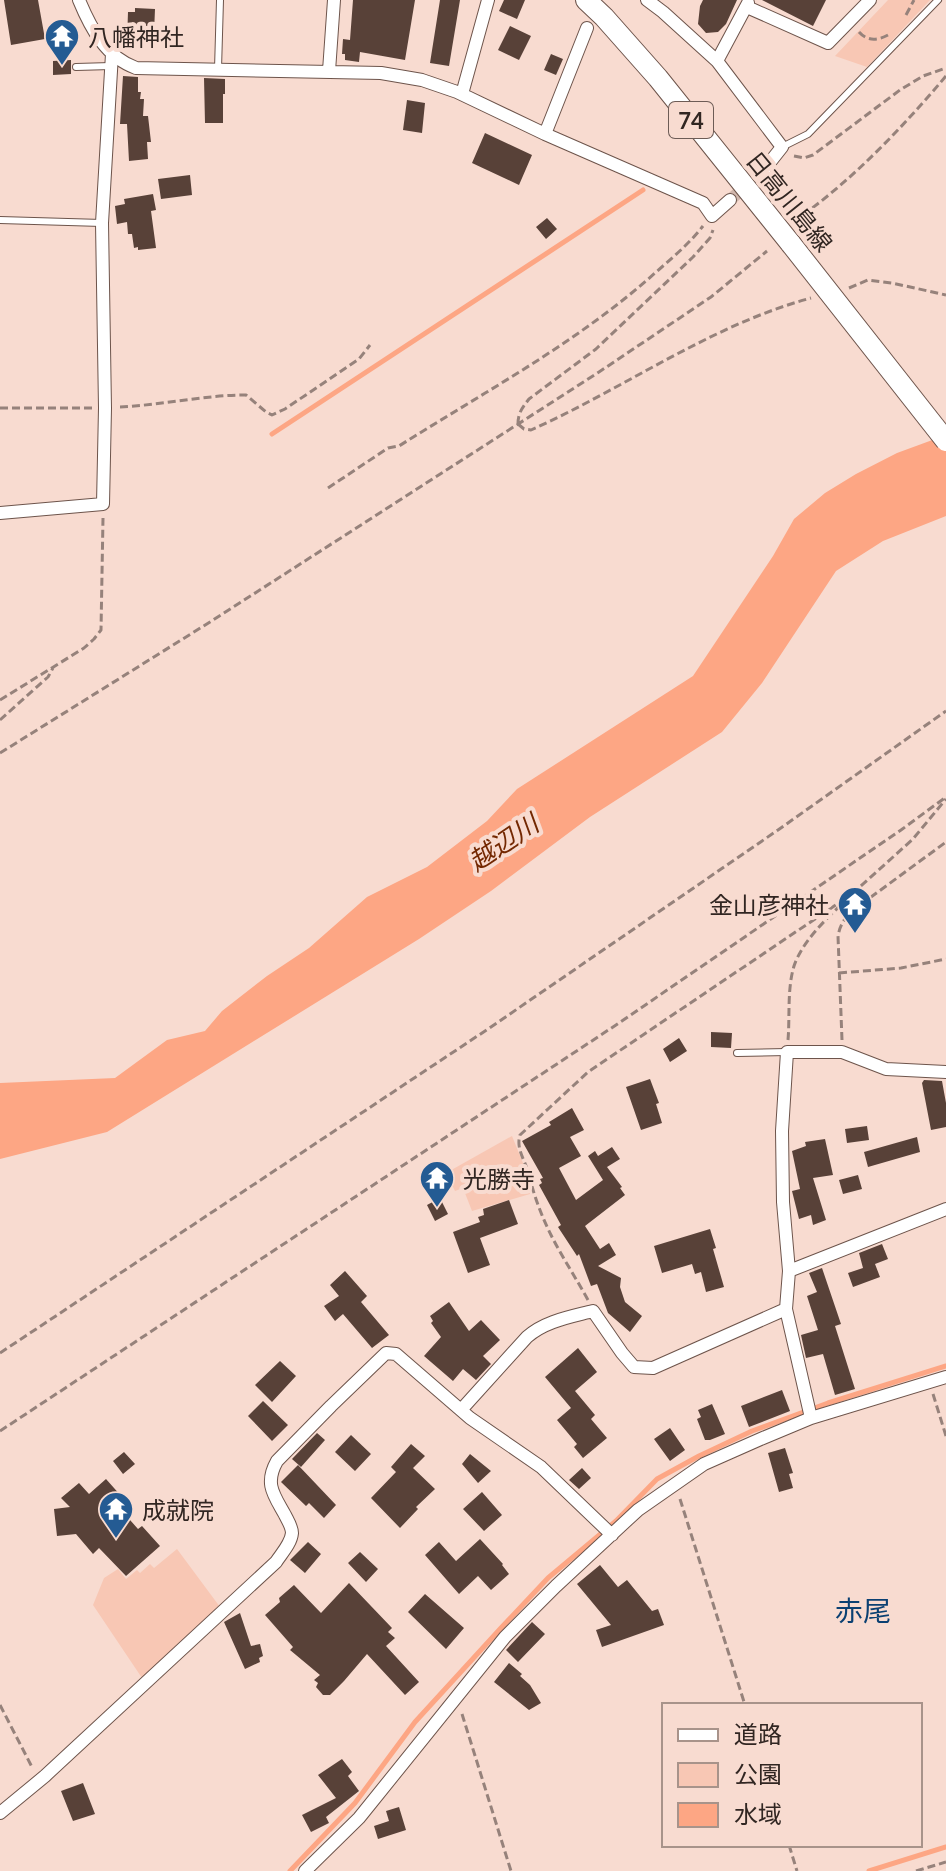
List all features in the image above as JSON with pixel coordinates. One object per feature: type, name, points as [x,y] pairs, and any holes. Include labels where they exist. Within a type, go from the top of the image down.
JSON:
[{"type":"main road","name":"日高川島線","points":[[586,0],[658,78],[946,441]]},
{"type":"street","points":[[0,513],[103,504],[102,223],[112,60],[79,0]]},
{"type":"street","points":[[329,71],[334,0]]},
{"type":"street","points":[[462,94],[488,0]]},
{"type":"street","points":[[647,0],[717,61],[782,147],[763,171]]},
{"type":"street","points":[[717,61],[748,4],[828,43],[870,0]]},
{"type":"street","points":[[545,134],[587,28]]},
{"type":"street","points":[[112,60],[136,68],[381,73],[422,80],[462,94],[703,203],[712,216],[730,200]]},
{"type":"street","points":[[811,1418],[786,1309],[789,1271],[783,1202],[782,1131],[787,1052],[842,1052],[886,1069],[946,1072]]},
{"type":"street","points":[[789,1271],[946,1209]]},
{"type":"street","points":[[461,1410],[527,1337],[537,1329],[563,1318],[593,1311],[634,1367],[653,1368],[786,1309]]},
{"type":"street","points":[[0,1813],[40,1780],[276,1562],[292,1534],[291,1525],[272,1490],[270,1480],[277,1461],[386,1353],[396,1354],[461,1410],[541,1467],[608,1531]]},
{"type":"street","points":[[305,1871],[359,1818],[505,1637],[608,1531],[704,1464],[811,1418],[946,1377]]},
{"type":"lane","points":[[218,69],[220,0]]},
{"type":"lane","points":[[782,147],[808,134],[938,0]]},
{"type":"lane","points":[[76,67],[112,60]]},
{"type":"lane","points":[[0,220],[102,223]]},
{"type":"lane","points":[[737,1053],[787,1052]]},
{"type":"path","points":[[898,24],[914,0]]},
{"type":"path","points":[[856,29],[862,36],[871,39],[887,36]]},
{"type":"path","points":[[782,147],[796,158],[813,155],[900,90],[923,76],[946,68]]},
{"type":"path","points":[[805,215],[892,136],[946,76]]},
{"type":"path","points":[[518,424],[521,408],[529,399],[596,349],[710,238],[714,224],[712,216]]},
{"type":"path","points":[[328,488],[388,448],[399,446],[569,342],[632,294],[690,243],[712,216]]},
{"type":"path","points":[[0,753],[210,622],[673,324],[767,251]]},
{"type":"path","points":[[850,288],[868,280],[946,295]]},
{"type":"path","points":[[518,424],[531,430],[707,338],[782,306],[823,295]]},
{"type":"path","points":[[0,408],[143,406],[217,395],[246,395],[272,415],[359,359],[370,345]]},
{"type":"path","points":[[0,700],[84,648],[101,630],[103,504]]},
{"type":"path","points":[[0,720],[48,677],[55,665]]},
{"type":"path","points":[[0,1353],[488,1029],[946,711]]},
{"type":"path","points":[[787,1052],[792,975],[800,953],[852,894],[913,839],[946,798]]},
{"type":"path","points":[[0,1431],[616,1025],[946,798]]},
{"type":"path","points":[[842,1052],[838,936],[845,918],[946,842]]},
{"type":"path","points":[[593,1311],[552,1236],[530,1183],[518,1143],[520,1135],[588,1072],[852,894]]},
{"type":"path","points":[[839,973],[901,968],[946,959]]},
{"type":"path","points":[[930,1382],[946,1436]]},
{"type":"path","points":[[675,1484],[744,1703]]},
{"type":"path","points":[[457,1697],[511,1871]]},
{"type":"path","points":[[0,1705],[40,1780]]},
{"type":"path","points":[[790,1847],[797,1871]]},
{"type":"path","points":[[916,1871],[946,1862]]},
{"type":"green space","points":[[888,0],[930,0],[867,67],[835,56]]},
{"type":"green space","points":[[512,1136],[525,1168],[520,1172],[530,1194],[472,1211],[463,1188],[455,1191],[446,1173]]},
{"type":"green space","points":[[177,1549],[220,1607],[142,1678],[93,1605],[104,1578],[118,1569],[126,1579],[150,1564],[154,1568]]},
{"type":"water","name":"越辺川","points":[[946,435],[946,516],[883,541],[836,571],[762,683],[722,732],[590,817],[491,891],[419,939],[107,1132],[0,1159],[0,1083],[115,1078],[167,1040],[205,1031],[222,1011],[309,948],[367,897],[427,867],[487,821],[517,789],[693,676],[794,519],[825,493],[897,453]]},
{"type":"building","points":[[4,0],[38,0],[45,39],[11,45]]},
{"type":"building","points":[[353,0],[415,0],[405,60],[360,52],[359,62],[345,60],[345,54],[342,54],[343,39],[350,40]]},
{"type":"building","points":[[440,0],[460,0],[449,66],[430,63]]},
{"type":"building","points":[[504,0],[525,0],[517,19],[499,11]]},
{"type":"building","points":[[703,0],[737,0],[726,24],[718,32],[706,33],[698,24]]},
{"type":"building","points":[[762,0],[826,0],[813,26]]},
{"type":"building","points":[[135,8],[155,9],[154,33],[150,33],[150,44],[131,44],[127,41],[128,12],[135,12]]},
{"type":"building","points":[[510,26],[531,36],[519,60],[498,50]]},
{"type":"building","points":[[551,54],[563,59],[556,75],[544,70]]},
{"type":"building","name":"八幡神社","points":[[71,60],[71,74],[53,75],[53,61]]},
{"type":"building","points":[[123,76],[138,77],[138,92],[141,92],[140,99],[144,99],[143,116],[148,116],[151,142],[147,142],[148,159],[129,161],[127,124],[120,124]]},
{"type":"building","points":[[204,78],[225,79],[223,123],[205,123]]},
{"type":"building","points":[[407,100],[425,103],[422,133],[403,130]]},
{"type":"building","points":[[485,133],[532,155],[519,185],[472,163]]},
{"type":"building","points":[[190,175],[192,195],[161,199],[158,179]]},
{"type":"building","points":[[153,194],[156,210],[151,211],[156,248],[138,250],[138,247],[134,248],[132,234],[128,234],[127,222],[117,224],[115,206],[125,204],[124,199]]},
{"type":"building","points":[[547,218],[557,229],[546,239],[536,227]]},
{"type":"building","points":[[711,1032],[732,1033],[731,1048],[711,1047]]},
{"type":"building","points":[[679,1038],[687,1051],[670,1062],[663,1049]]},
{"type":"building","points":[[650,1079],[662,1123],[641,1130],[626,1087]]},
{"type":"building","points":[[924,1080],[942,1081],[946,1127],[931,1130]]},
{"type":"building","points":[[572,1108],[584,1130],[570,1137],[581,1156],[559,1168],[576,1200],[603,1180],[588,1156],[595,1151],[598,1156],[612,1147],[620,1159],[607,1167],[625,1195],[585,1226],[600,1249],[609,1243],[616,1255],[598,1266],[621,1278],[620,1287],[625,1302],[642,1316],[630,1332],[608,1313],[597,1284],[591,1286],[579,1254],[577,1256],[558,1227],[561,1225],[539,1185],[543,1178],[522,1141],[551,1125],[549,1122]]},
{"type":"building","points":[[867,1126],[869,1140],[847,1143],[845,1129]]},
{"type":"building","points":[[917,1137],[920,1152],[868,1167],[864,1152]]},
{"type":"building","points":[[825,1139],[833,1175],[813,1178],[826,1220],[813,1225],[811,1215],[799,1219],[792,1191],[800,1189],[792,1151],[806,1146],[805,1142]]},
{"type":"building","points":[[858,1175],[862,1189],[843,1194],[839,1180]]},
{"type":"building","name":"光勝寺","points":[[440,1198],[448,1214],[435,1221],[427,1205]]},
{"type":"building","points":[[509,1200],[518,1224],[480,1238],[490,1265],[468,1273],[453,1232],[480,1222],[478,1217],[484,1215],[483,1209]]},
{"type":"building","points":[[710,1229],[724,1287],[706,1292],[701,1272],[695,1274],[692,1264],[662,1273],[654,1246]]},
{"type":"building","points":[[882,1244],[888,1259],[875,1264],[880,1277],[853,1287],[848,1273],[863,1268],[859,1253]]},
{"type":"building","points":[[822,1268],[841,1324],[835,1326],[855,1389],[835,1395],[823,1354],[806,1358],[801,1335],[818,1330],[807,1296],[817,1292],[809,1273]]},
{"type":"building","points":[[345,1271],[367,1296],[361,1302],[389,1335],[372,1348],[343,1314],[335,1321],[324,1306],[339,1296],[330,1285]]},
{"type":"building","points":[[449,1302],[469,1331],[481,1320],[500,1340],[483,1356],[491,1364],[476,1380],[463,1369],[453,1381],[424,1356],[441,1337],[430,1316]]},
{"type":"building","points":[[578,1348],[597,1372],[575,1391],[595,1415],[591,1419],[607,1438],[583,1458],[574,1447],[577,1444],[557,1420],[571,1408],[545,1377]]},
{"type":"building","points":[[280,1361],[296,1376],[272,1402],[255,1385]]},
{"type":"building","points":[[782,1390],[790,1411],[749,1427],[741,1406]]},
{"type":"building","points":[[263,1401],[288,1425],[272,1441],[248,1416]]},
{"type":"building","points":[[712,1404],[725,1434],[705,1440],[697,1419],[701,1417],[698,1410]]},
{"type":"building","points":[[670,1428],[685,1450],[670,1461],[654,1439]]},
{"type":"building","points":[[317,1433],[325,1440],[301,1467],[292,1459]]},
{"type":"building","points":[[351,1435],[371,1454],[355,1471],[335,1452]]},
{"type":"building","points":[[411,1444],[425,1456],[413,1468],[435,1489],[400,1528],[371,1498],[396,1472],[391,1467]]},
{"type":"building","points":[[785,1448],[793,1473],[789,1474],[793,1488],[779,1492],[768,1453]]},
{"type":"building","points":[[124,1452],[135,1464],[123,1474],[113,1461]]},
{"type":"building","points":[[470,1454],[491,1471],[478,1483],[462,1464]]},
{"type":"building","points":[[298,1465],[336,1505],[324,1518],[281,1482]]},
{"type":"building","points":[[582,1468],[591,1478],[579,1489],[569,1480]]},
{"type":"building","points":[[106,1479],[122,1497],[115,1503],[138,1529],[142,1526],[160,1546],[126,1576],[99,1548],[93,1554],[76,1534],[57,1536],[54,1509],[70,1507],[61,1498],[79,1483],[89,1494]]},
{"type":"building","points":[[482,1492],[502,1515],[484,1531],[463,1509]]},
{"type":"building","points":[[480,1539],[509,1574],[491,1590],[478,1576],[459,1594],[425,1555],[439,1542],[456,1561]]},
{"type":"building","points":[[308,1542],[321,1554],[305,1573],[290,1560]]},
{"type":"building","points":[[360,1552],[378,1569],[366,1582],[348,1563]]},
{"type":"building","points":[[600,1565],[618,1587],[627,1580],[652,1611],[658,1609],[664,1625],[602,1647],[596,1630],[611,1625],[577,1584]]},
{"type":"building","points":[[349,1583],[392,1628],[388,1632],[395,1638],[386,1646],[419,1682],[405,1695],[367,1654],[330,1695],[323,1695],[314,1680],[320,1675],[290,1650],[293,1647],[265,1615],[294,1585],[321,1613]]},
{"type":"building","points":[[425,1594],[464,1628],[446,1649],[408,1612]]},
{"type":"building","points":[[240,1613],[251,1646],[260,1644],[263,1656],[259,1658],[260,1662],[245,1669],[224,1622]]},
{"type":"building","points":[[532,1622],[545,1634],[518,1662],[506,1650]]},
{"type":"building","points":[[509,1663],[522,1674],[520,1676],[541,1703],[529,1710],[494,1682]]},
{"type":"building","points":[[342,1759],[352,1772],[348,1776],[359,1791],[326,1817],[329,1823],[311,1832],[302,1815],[336,1798],[318,1775]]},
{"type":"building","points":[[83,1783],[95,1814],[73,1821],[61,1791]]},
{"type":"building","points":[[399,1807],[406,1830],[378,1839],[374,1826],[389,1821],[386,1811]]},
{"type":"waterway","points":[[272,434],[643,190]]},
{"type":"waterway","points":[[290,1871],[355,1803],[415,1722],[501,1628],[548,1578],[616,1521],[657,1479],[752,1431],[828,1403],[946,1366]]},
{"type":"waterway","points":[[869,1871],[946,1847]]},
{"type":"tunnel","points":[[730,200],[763,171]]},
{"type":"place","name":"八幡神社","points":[[62,67]]},
{"type":"place","name":"金山彦神社","points":[[855,935]]},
{"type":"place","name":"光勝寺","points":[[437,1209]]},
{"type":"place","name":"成就院","points":[[116,1540]]},
{"type":"district","name":"赤尾","points":[[863,1610]]}]
